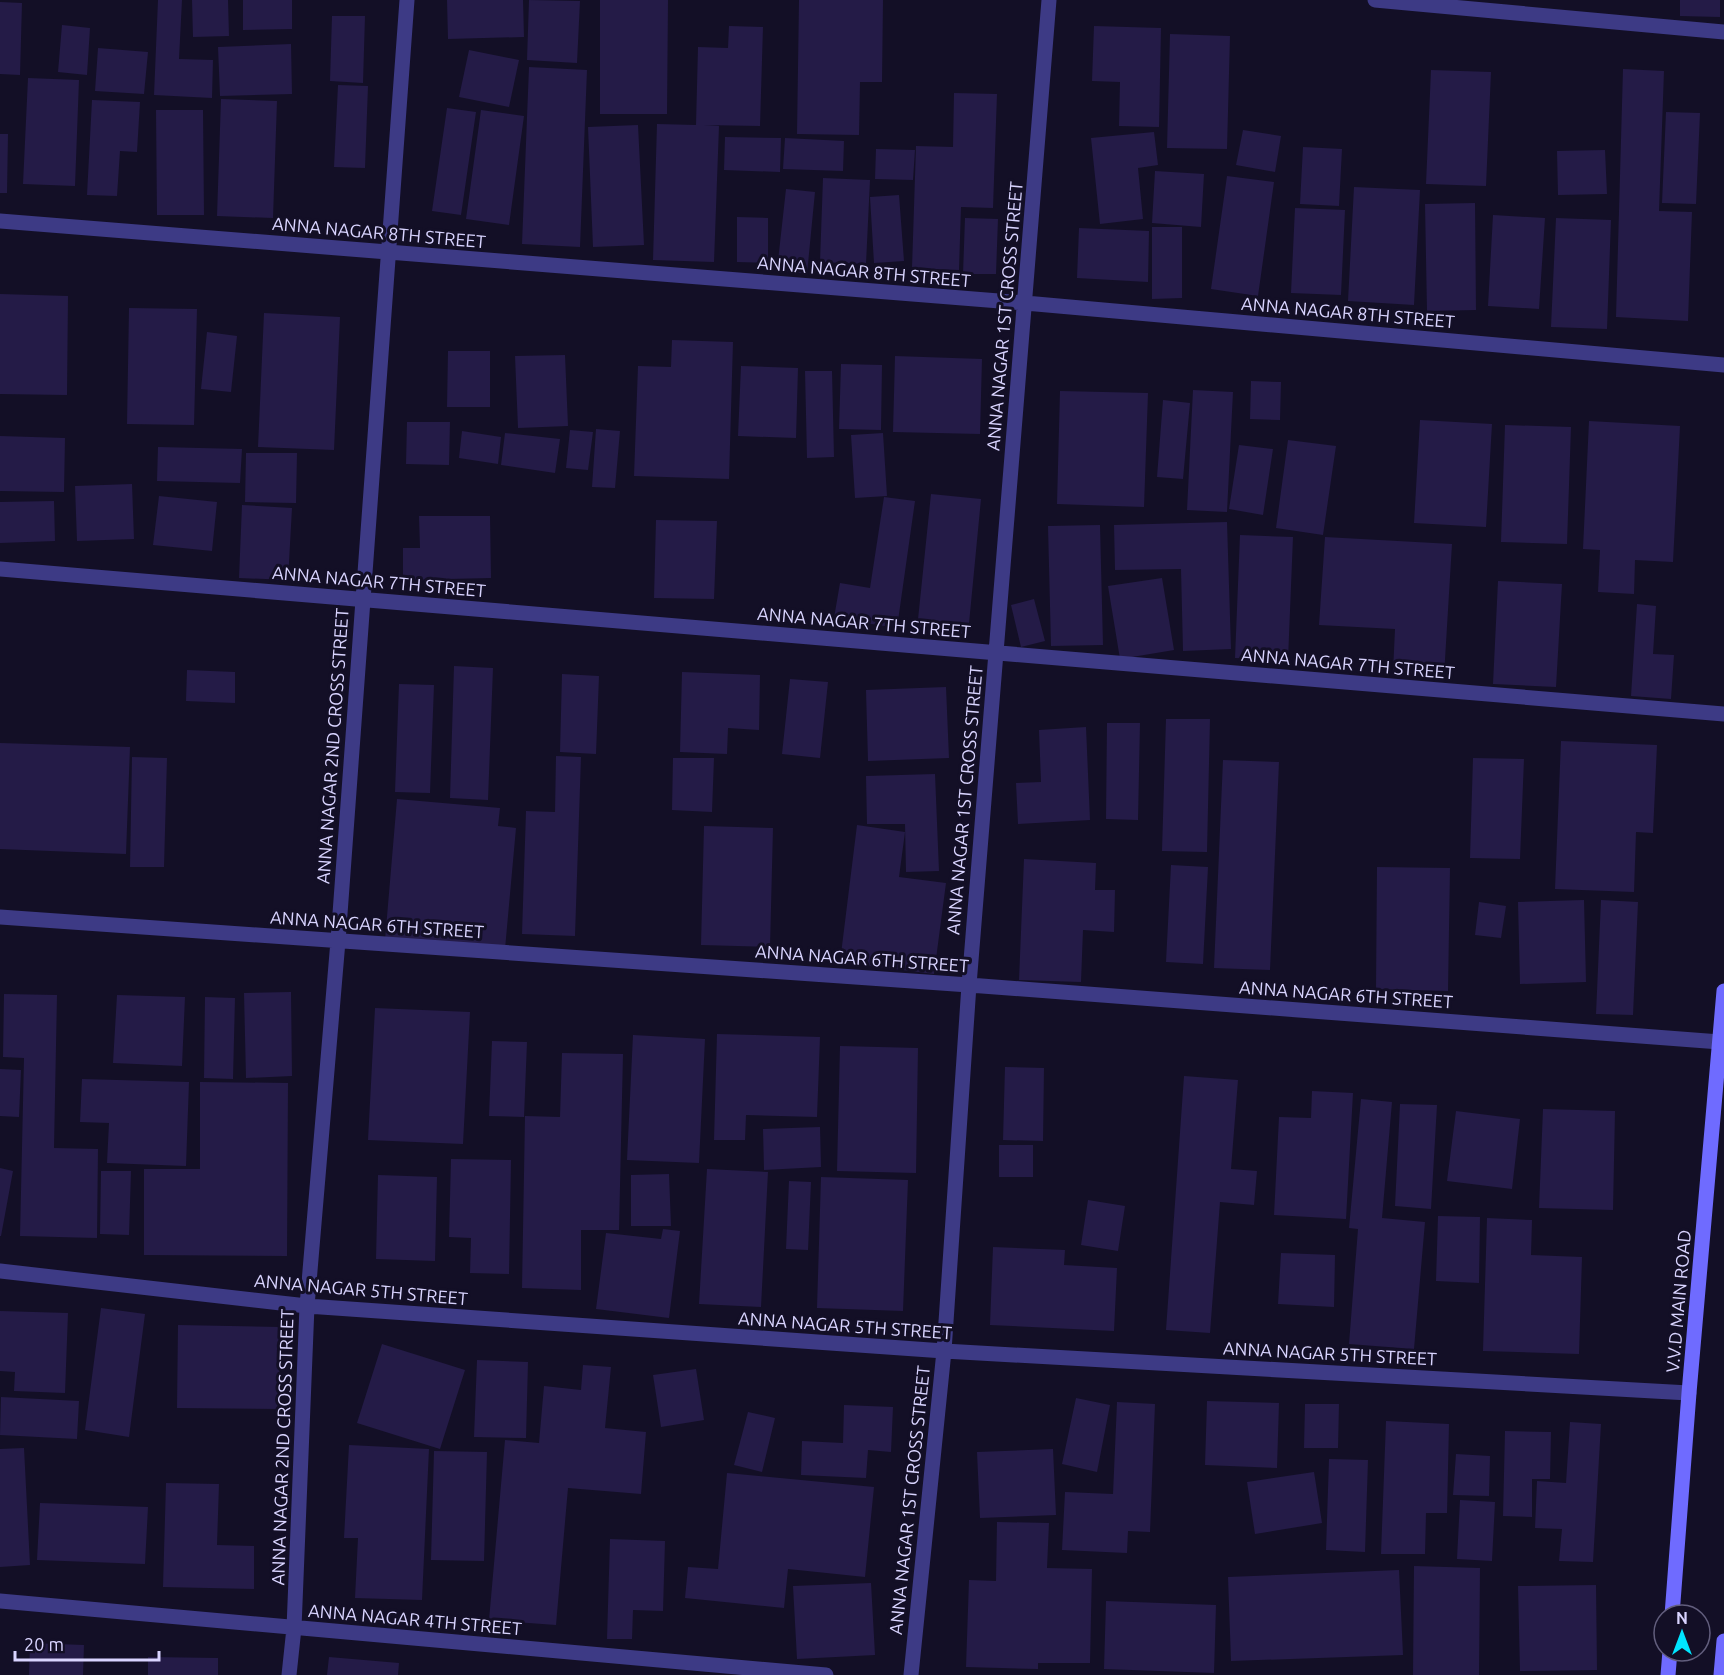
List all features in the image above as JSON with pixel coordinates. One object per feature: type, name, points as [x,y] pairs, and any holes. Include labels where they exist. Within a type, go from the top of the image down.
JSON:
[{"type":"main road","name":"V.V.D MAIN ROAD","points":[[1673,1603],[1724,991]]},
{"type":"main road","points":[[1721,1675],[1724,1641]]},
{"type":"street","name":"ANNA NAGAR 2ND CROSS STREET","points":[[289,1675],[294,1628],[307,1306],[338,941],[407,0]]},
{"type":"street","name":"ANNA NAGAR 1ST CROSS STREET","points":[[911,1675],[944,1351],[969,985],[1049,0]]},
{"type":"street","points":[[1375,0],[1724,32]]},
{"type":"street","name":"ANNA NAGAR 8TH STREET","points":[[0,221],[1025,303],[1724,365]]},
{"type":"street","name":"ANNA NAGAR 7TH STREET","points":[[0,569],[1724,714]]},
{"type":"street","name":"ANNA NAGAR 6TH STREET","points":[[0,917],[969,985],[1720,1042]]},
{"type":"street","name":"ANNA NAGAR 5TH STREET","points":[[0,1271],[307,1306],[944,1351],[1689,1393]]},
{"type":"street","name":"ANNA NAGAR 4TH STREET","points":[[0,1601],[826,1675]]},
{"type":"building","points":[[158,0],[182,0],[179,59],[213,60],[212,98],[154,95]]},
{"type":"building","points":[[192,0],[228,0],[229,36],[193,37]]},
{"type":"building","points":[[243,0],[292,0],[292,29],[243,30]]},
{"type":"building","points":[[447,0],[523,0],[524,37],[448,39]]},
{"type":"building","points":[[529,0],[580,1],[577,63],[527,60]]},
{"type":"building","points":[[600,0],[668,0],[667,114],[600,114]]},
{"type":"building","points":[[799,0],[883,0],[882,82],[860,82],[859,135],[797,134]]},
{"type":"building","points":[[1680,0],[1720,0],[1720,17],[1680,16]]},
{"type":"building","points":[[0,2],[22,3],[20,75],[0,74]]},
{"type":"building","points":[[332,16],[365,16],[363,83],[330,81]]},
{"type":"building","points":[[62,25],[90,28],[87,75],[58,72]]},
{"type":"building","points":[[729,26],[763,27],[760,126],[704,125],[719,126],[714,262],[653,260],[657,124],[696,125],[698,47],[728,48]]},
{"type":"building","points":[[1094,26],[1161,28],[1159,127],[1119,126],[1120,82],[1092,81]]},
{"type":"building","points":[[1170,34],[1230,36],[1227,149],[1167,148]]},
{"type":"building","points":[[291,44],[292,94],[220,96],[218,47]]},
{"type":"building","points":[[98,48],[148,52],[144,94],[95,91]]},
{"type":"building","points":[[469,50],[519,60],[509,107],[459,97]]},
{"type":"building","points":[[529,67],[587,70],[580,247],[522,244]]},
{"type":"building","points":[[1623,69],[1664,71],[1659,211],[1692,212],[1688,321],[1616,317]]},
{"type":"building","points":[[1431,70],[1491,72],[1486,186],[1426,184]]},
{"type":"building","points":[[28,78],[79,80],[75,186],[23,184]]},
{"type":"building","points":[[338,85],[368,86],[365,168],[334,167]]},
{"type":"building","points":[[954,93],[997,94],[993,208],[961,207],[959,270],[912,268],[916,146],[953,147]]},
{"type":"building","points":[[221,99],[277,101],[273,218],[217,216]]},
{"type":"building","points":[[92,100],[140,102],[137,152],[120,151],[117,196],[87,195]]},
{"type":"building","points":[[447,108],[476,112],[461,215],[432,211]]},
{"type":"building","points":[[156,110],[203,110],[204,215],[157,215]]},
{"type":"building","points":[[481,110],[524,116],[509,225],[466,219]]},
{"type":"building","points":[[1666,112],[1700,113],[1696,204],[1662,203]]},
{"type":"building","points":[[638,125],[644,245],[593,247],[588,127]]},
{"type":"building","points":[[1243,130],[1281,136],[1275,172],[1236,165]]},
{"type":"building","points":[[1154,132],[1158,165],[1138,168],[1143,219],[1100,224],[1091,138]]},
{"type":"building","points":[[0,134],[8,134],[7,193],[0,193]]},
{"type":"building","points":[[725,137],[781,138],[780,172],[724,170]]},
{"type":"building","points":[[785,138],[844,141],[843,171],[783,169]]},
{"type":"building","points":[[1303,147],[1342,149],[1339,206],[1300,204]]},
{"type":"building","points":[[876,149],[915,150],[913,180],[875,179]]},
{"type":"building","points":[[1605,150],[1607,194],[1558,195],[1557,151]]},
{"type":"building","points":[[1155,171],[1204,174],[1201,227],[1152,223]]},
{"type":"building","points":[[1227,176],[1274,182],[1258,296],[1211,289]]},
{"type":"building","points":[[823,178],[870,180],[866,264],[820,262]]},
{"type":"building","points":[[1354,187],[1420,190],[1414,305],[1348,301]]},
{"type":"building","points":[[786,189],[815,192],[807,274],[777,270]]},
{"type":"building","points":[[899,195],[904,261],[874,263],[870,197]]},
{"type":"building","points":[[1475,203],[1476,310],[1427,311],[1425,204]]},
{"type":"building","points":[[1295,208],[1345,210],[1341,295],[1291,293]]},
{"type":"building","points":[[1493,215],[1545,218],[1539,309],[1488,306]]},
{"type":"building","points":[[737,217],[768,218],[768,263],[737,262]]},
{"type":"building","points":[[965,218],[998,219],[996,274],[963,274]]},
{"type":"building","points":[[1556,218],[1611,220],[1607,329],[1551,327]]},
{"type":"building","points":[[1152,227],[1182,227],[1182,298],[1152,299]]},
{"type":"building","points":[[1079,228],[1149,231],[1148,282],[1077,278]]},
{"type":"building","points":[[0,294],[68,296],[67,395],[0,394]]},
{"type":"building","points":[[129,308],[197,309],[194,425],[127,424]]},
{"type":"building","points":[[264,313],[340,317],[334,450],[258,447]]},
{"type":"building","points":[[207,332],[237,336],[231,392],[201,389]]},
{"type":"building","points":[[672,340],[733,342],[729,479],[634,476],[638,366],[671,367]]},
{"type":"building","points":[[448,351],[490,351],[490,407],[447,407]]},
{"type":"building","points":[[565,355],[568,426],[518,428],[515,356]]},
{"type":"building","points":[[895,356],[982,359],[980,434],[893,432]]},
{"type":"building","points":[[841,364],[882,365],[881,430],[839,429]]},
{"type":"building","points":[[741,366],[798,368],[796,438],[738,436]]},
{"type":"building","points":[[805,371],[832,371],[834,457],[807,458]]},
{"type":"building","points":[[1251,381],[1281,382],[1280,420],[1250,419]]},
{"type":"building","points":[[1193,390],[1233,392],[1227,512],[1187,510]]},
{"type":"building","points":[[1060,391],[1148,393],[1144,507],[1057,504]]},
{"type":"building","points":[[1163,400],[1190,403],[1183,479],[1157,477]]},
{"type":"building","points":[[1420,420],[1492,424],[1486,527],[1414,523]]},
{"type":"building","points":[[1589,421],[1680,426],[1673,562],[1635,560],[1634,594],[1598,592],[1600,550],[1583,549]]},
{"type":"building","points":[[407,422],[450,422],[449,465],[406,464]]},
{"type":"building","points":[[1505,425],[1571,427],[1567,544],[1501,542]]},
{"type":"building","points":[[596,429],[620,431],[615,488],[592,487]]},
{"type":"building","points":[[570,430],[593,432],[588,470],[566,468]]},
{"type":"building","points":[[462,431],[501,437],[498,464],[459,458]]},
{"type":"building","points":[[505,433],[560,439],[555,473],[501,465]]},
{"type":"building","points":[[883,433],[887,496],[855,498],[851,435]]},
{"type":"building","points":[[0,436],[65,438],[64,492],[0,491]]},
{"type":"building","points":[[1288,440],[1336,446],[1323,535],[1276,528]]},
{"type":"building","points":[[1239,445],[1273,449],[1263,515],[1229,509]]},
{"type":"building","points":[[158,447],[242,449],[240,483],[157,481]]},
{"type":"building","points":[[246,453],[297,453],[296,503],[245,502]]},
{"type":"building","points":[[132,484],[134,539],[77,541],[75,486]]},
{"type":"building","points":[[931,494],[981,499],[968,634],[917,629]]},
{"type":"building","points":[[159,496],[217,502],[212,551],[153,545]]},
{"type":"building","points":[[884,497],[915,501],[897,628],[834,618],[840,583],[870,588]]},
{"type":"building","points":[[54,501],[55,541],[0,543],[0,502]]},
{"type":"building","points":[[242,505],[292,508],[288,580],[239,578]]},
{"type":"building","points":[[419,516],[490,516],[491,578],[403,580],[403,548],[420,548]]},
{"type":"building","points":[[656,520],[717,521],[714,599],[654,598]]},
{"type":"building","points":[[1227,522],[1231,649],[1183,651],[1181,569],[1115,570],[1114,525]]},
{"type":"building","points":[[1100,525],[1103,645],[1051,646],[1048,526]]},
{"type":"building","points":[[1240,535],[1293,537],[1288,660],[1235,658]]},
{"type":"building","points":[[1325,537],[1452,544],[1444,676],[1393,672],[1395,629],[1319,625]]},
{"type":"building","points":[[1162,578],[1174,650],[1120,659],[1108,586]]},
{"type":"building","points":[[1498,581],[1562,584],[1556,687],[1493,684]]},
{"type":"building","points":[[1034,599],[1045,641],[1021,647],[1011,605]]},
{"type":"building","points":[[1637,604],[1656,606],[1653,654],[1674,655],[1671,699],[1631,696]]},
{"type":"building","points":[[454,666],[493,668],[488,800],[450,798]]},
{"type":"building","points":[[187,670],[235,672],[235,703],[186,701]]},
{"type":"building","points":[[682,672],[760,675],[759,730],[728,728],[727,754],[680,752]]},
{"type":"building","points":[[562,674],[599,676],[596,754],[560,752]]},
{"type":"building","points":[[790,679],[828,682],[820,758],[782,754]]},
{"type":"building","points":[[399,684],[434,685],[430,793],[395,792]]},
{"type":"building","points":[[946,687],[949,758],[868,761],[866,690]]},
{"type":"building","points":[[1166,719],[1210,719],[1207,852],[1162,851]]},
{"type":"building","points":[[1107,723],[1140,723],[1138,820],[1106,819]]},
{"type":"building","points":[[1086,727],[1090,820],[1018,824],[1016,783],[1041,782],[1039,730]]},
{"type":"building","points":[[1561,741],[1657,745],[1653,833],[1636,832],[1634,892],[1555,889]]},
{"type":"building","points":[[0,743],[130,747],[126,854],[0,849]]},
{"type":"building","points":[[556,756],[581,757],[575,936],[522,934],[526,811],[555,812]]},
{"type":"building","points":[[132,757],[167,758],[164,867],[130,867]]},
{"type":"building","points":[[673,758],[714,758],[712,812],[672,810]]},
{"type":"building","points":[[1473,758],[1524,759],[1520,859],[1470,858]]},
{"type":"building","points":[[1223,760],[1279,762],[1270,970],[1214,968]]},
{"type":"building","points":[[935,774],[939,871],[906,872],[905,824],[867,824],[866,776]]},
{"type":"building","points":[[397,799],[500,808],[498,826],[516,828],[505,949],[385,940]]},
{"type":"building","points":[[857,825],[905,832],[899,877],[946,883],[934,974],[840,962]]},
{"type":"building","points":[[704,826],[773,828],[770,947],[701,945]]},
{"type":"building","points":[[1024,859],[1096,863],[1095,890],[1115,890],[1114,932],[1083,930],[1081,982],[1019,980]]},
{"type":"building","points":[[1171,865],[1208,867],[1203,964],[1166,962]]},
{"type":"building","points":[[1377,867],[1450,868],[1448,991],[1376,989]]},
{"type":"building","points":[[1584,900],[1586,982],[1520,984],[1518,902]]},
{"type":"building","points":[[1601,900],[1638,902],[1633,1015],[1596,1014]]},
{"type":"building","points":[[1479,902],[1506,906],[1501,938],[1475,935]]},
{"type":"building","points":[[291,992],[292,1076],[246,1078],[244,993]]},
{"type":"building","points":[[4,994],[57,995],[54,1148],[98,1149],[97,1238],[20,1236],[24,1058],[3,1057]]},
{"type":"building","points":[[117,995],[185,997],[182,1066],[113,1063]]},
{"type":"building","points":[[205,997],[235,998],[233,1079],[204,1078]]},
{"type":"building","points":[[375,1008],[470,1012],[463,1144],[368,1140]]},
{"type":"building","points":[[717,1034],[820,1037],[817,1117],[746,1115],[745,1140],[714,1140]]},
{"type":"building","points":[[633,1035],[705,1039],[699,1163],[627,1160]]},
{"type":"building","points":[[492,1041],[527,1042],[524,1117],[489,1116]]},
{"type":"building","points":[[840,1046],[918,1048],[916,1173],[837,1171]]},
{"type":"building","points":[[562,1053],[623,1054],[619,1230],[581,1230],[581,1290],[522,1288],[525,1116],[560,1117]]},
{"type":"building","points":[[1005,1067],[1044,1068],[1043,1141],[1003,1140]]},
{"type":"building","points":[[0,1069],[21,1070],[19,1117],[0,1116]]},
{"type":"building","points":[[1184,1076],[1238,1080],[1231,1169],[1257,1171],[1254,1205],[1220,1202],[1210,1333],[1166,1330]]},
{"type":"building","points":[[82,1079],[189,1082],[186,1166],[107,1163],[109,1123],[80,1122]]},
{"type":"building","points":[[200,1082],[288,1083],[287,1256],[144,1255],[144,1169],[200,1169]]},
{"type":"building","points":[[1312,1091],[1353,1093],[1346,1219],[1274,1215],[1279,1117],[1311,1118]]},
{"type":"building","points":[[1361,1099],[1392,1102],[1382,1218],[1425,1222],[1414,1349],[1349,1344],[1358,1229],[1349,1228]]},
{"type":"building","points":[[1400,1104],[1437,1105],[1431,1209],[1395,1206]]},
{"type":"building","points":[[1543,1109],[1615,1111],[1613,1210],[1539,1208]]},
{"type":"building","points":[[1456,1111],[1520,1119],[1512,1189],[1447,1181]]},
{"type":"building","points":[[820,1127],[821,1167],[764,1170],[763,1129]]},
{"type":"building","points":[[999,1145],[1033,1145],[1033,1177],[999,1177]]},
{"type":"building","points":[[451,1159],[511,1160],[509,1274],[470,1273],[471,1238],[449,1237]]},
{"type":"building","points":[[0,1168],[13,1171],[1,1236],[0,1236]]},
{"type":"building","points":[[707,1169],[768,1172],[761,1307],[699,1304]]},
{"type":"building","points":[[101,1171],[131,1171],[129,1235],[100,1234]]},
{"type":"building","points":[[669,1174],[671,1226],[631,1226],[631,1175]]},
{"type":"building","points":[[378,1175],[437,1177],[435,1261],[376,1259]]},
{"type":"building","points":[[821,1177],[908,1180],[903,1311],[817,1308]]},
{"type":"building","points":[[789,1181],[811,1182],[808,1250],[786,1249]]},
{"type":"building","points":[[1088,1200],[1125,1206],[1118,1251],[1081,1245]]},
{"type":"building","points":[[1438,1216],[1480,1217],[1479,1283],[1436,1281]]},
{"type":"building","points":[[1487,1218],[1532,1220],[1531,1255],[1582,1257],[1579,1354],[1483,1351]]},
{"type":"building","points":[[663,1229],[680,1231],[669,1318],[596,1309],[606,1233],[661,1239]]},
{"type":"building","points":[[993,1247],[1065,1250],[1064,1265],[1117,1268],[1114,1331],[990,1325]]},
{"type":"building","points":[[1281,1253],[1335,1255],[1334,1307],[1278,1304]]},
{"type":"building","points":[[101,1308],[145,1314],[129,1437],[85,1430]]},
{"type":"building","points":[[0,1311],[68,1313],[65,1393],[14,1391],[15,1372],[0,1371]]},
{"type":"building","points":[[178,1325],[280,1327],[279,1409],[177,1408]]},
{"type":"building","points":[[382,1344],[465,1370],[440,1449],[357,1423]]},
{"type":"building","points":[[477,1360],[528,1362],[526,1438],[474,1437]]},
{"type":"building","points":[[583,1365],[611,1367],[605,1428],[646,1432],[641,1494],[568,1488],[556,1625],[489,1620],[505,1440],[539,1443],[544,1386],[581,1390]]},
{"type":"building","points":[[696,1369],[704,1420],[661,1427],[653,1375]]},
{"type":"building","points":[[1,1397],[79,1401],[77,1439],[0,1435]]},
{"type":"building","points":[[1076,1398],[1110,1405],[1097,1472],[1062,1464]]},
{"type":"building","points":[[1207,1401],[1279,1403],[1277,1468],[1205,1465]]},
{"type":"building","points":[[1117,1402],[1155,1404],[1150,1532],[1128,1531],[1127,1553],[1062,1550],[1065,1492],[1113,1494]]},
{"type":"building","points":[[1305,1404],[1339,1404],[1338,1448],[1304,1448]]},
{"type":"building","points":[[844,1405],[893,1407],[891,1452],[868,1450],[866,1478],[801,1475],[802,1441],[843,1443]]},
{"type":"building","points":[[748,1412],[775,1418],[762,1472],[734,1465]]},
{"type":"building","points":[[1386,1421],[1449,1424],[1447,1513],[1426,1513],[1425,1554],[1381,1554]]},
{"type":"building","points":[[1570,1422],[1601,1424],[1593,1562],[1559,1561],[1562,1529],[1535,1528],[1537,1481],[1566,1483]]},
{"type":"building","points":[[1505,1431],[1551,1432],[1550,1479],[1532,1479],[1532,1517],[1503,1516]]},
{"type":"building","points":[[349,1445],[429,1449],[422,1600],[355,1598],[358,1538],[344,1538]]},
{"type":"building","points":[[24,1448],[30,1565],[0,1567],[0,1449]]},
{"type":"building","points":[[1053,1449],[1056,1515],[980,1518],[977,1452]]},
{"type":"building","points":[[434,1451],[487,1452],[484,1561],[431,1560]]},
{"type":"building","points":[[1456,1454],[1490,1456],[1489,1496],[1453,1495]]},
{"type":"building","points":[[1329,1459],[1368,1460],[1365,1552],[1326,1550]]},
{"type":"building","points":[[1314,1472],[1322,1523],[1255,1534],[1247,1482]]},
{"type":"building","points":[[727,1473],[874,1487],[865,1577],[788,1569],[784,1608],[685,1598],[688,1567],[718,1569]]},
{"type":"building","points":[[166,1483],[219,1484],[217,1545],[254,1546],[254,1589],[163,1587]]},
{"type":"building","points":[[1460,1500],[1495,1502],[1492,1561],[1457,1559]]},
{"type":"building","points":[[40,1503],[148,1507],[145,1564],[37,1560]]},
{"type":"building","points":[[997,1522],[1049,1523],[1047,1568],[1092,1569],[1090,1663],[1038,1663],[1038,1669],[966,1667],[969,1580],[996,1581]]},
{"type":"building","points":[[610,1539],[665,1541],[663,1611],[633,1610],[632,1639],[607,1639]]},
{"type":"building","points":[[1414,1566],[1480,1568],[1479,1675],[1413,1675]]},
{"type":"building","points":[[1399,1570],[1403,1655],[1231,1661],[1228,1577]]},
{"type":"building","points":[[871,1583],[875,1655],[797,1659],[793,1586]]},
{"type":"building","points":[[1596,1585],[1597,1670],[1520,1671],[1518,1586]]},
{"type":"building","points":[[1106,1601],[1216,1605],[1214,1673],[1104,1669]]},
{"type":"building","points":[[30,1643],[84,1645],[83,1675],[29,1675]]},
{"type":"building","points":[[148,1657],[218,1658],[218,1675],[148,1675]]},
{"type":"building","points":[[329,1657],[399,1663],[398,1675],[327,1675]]}]
